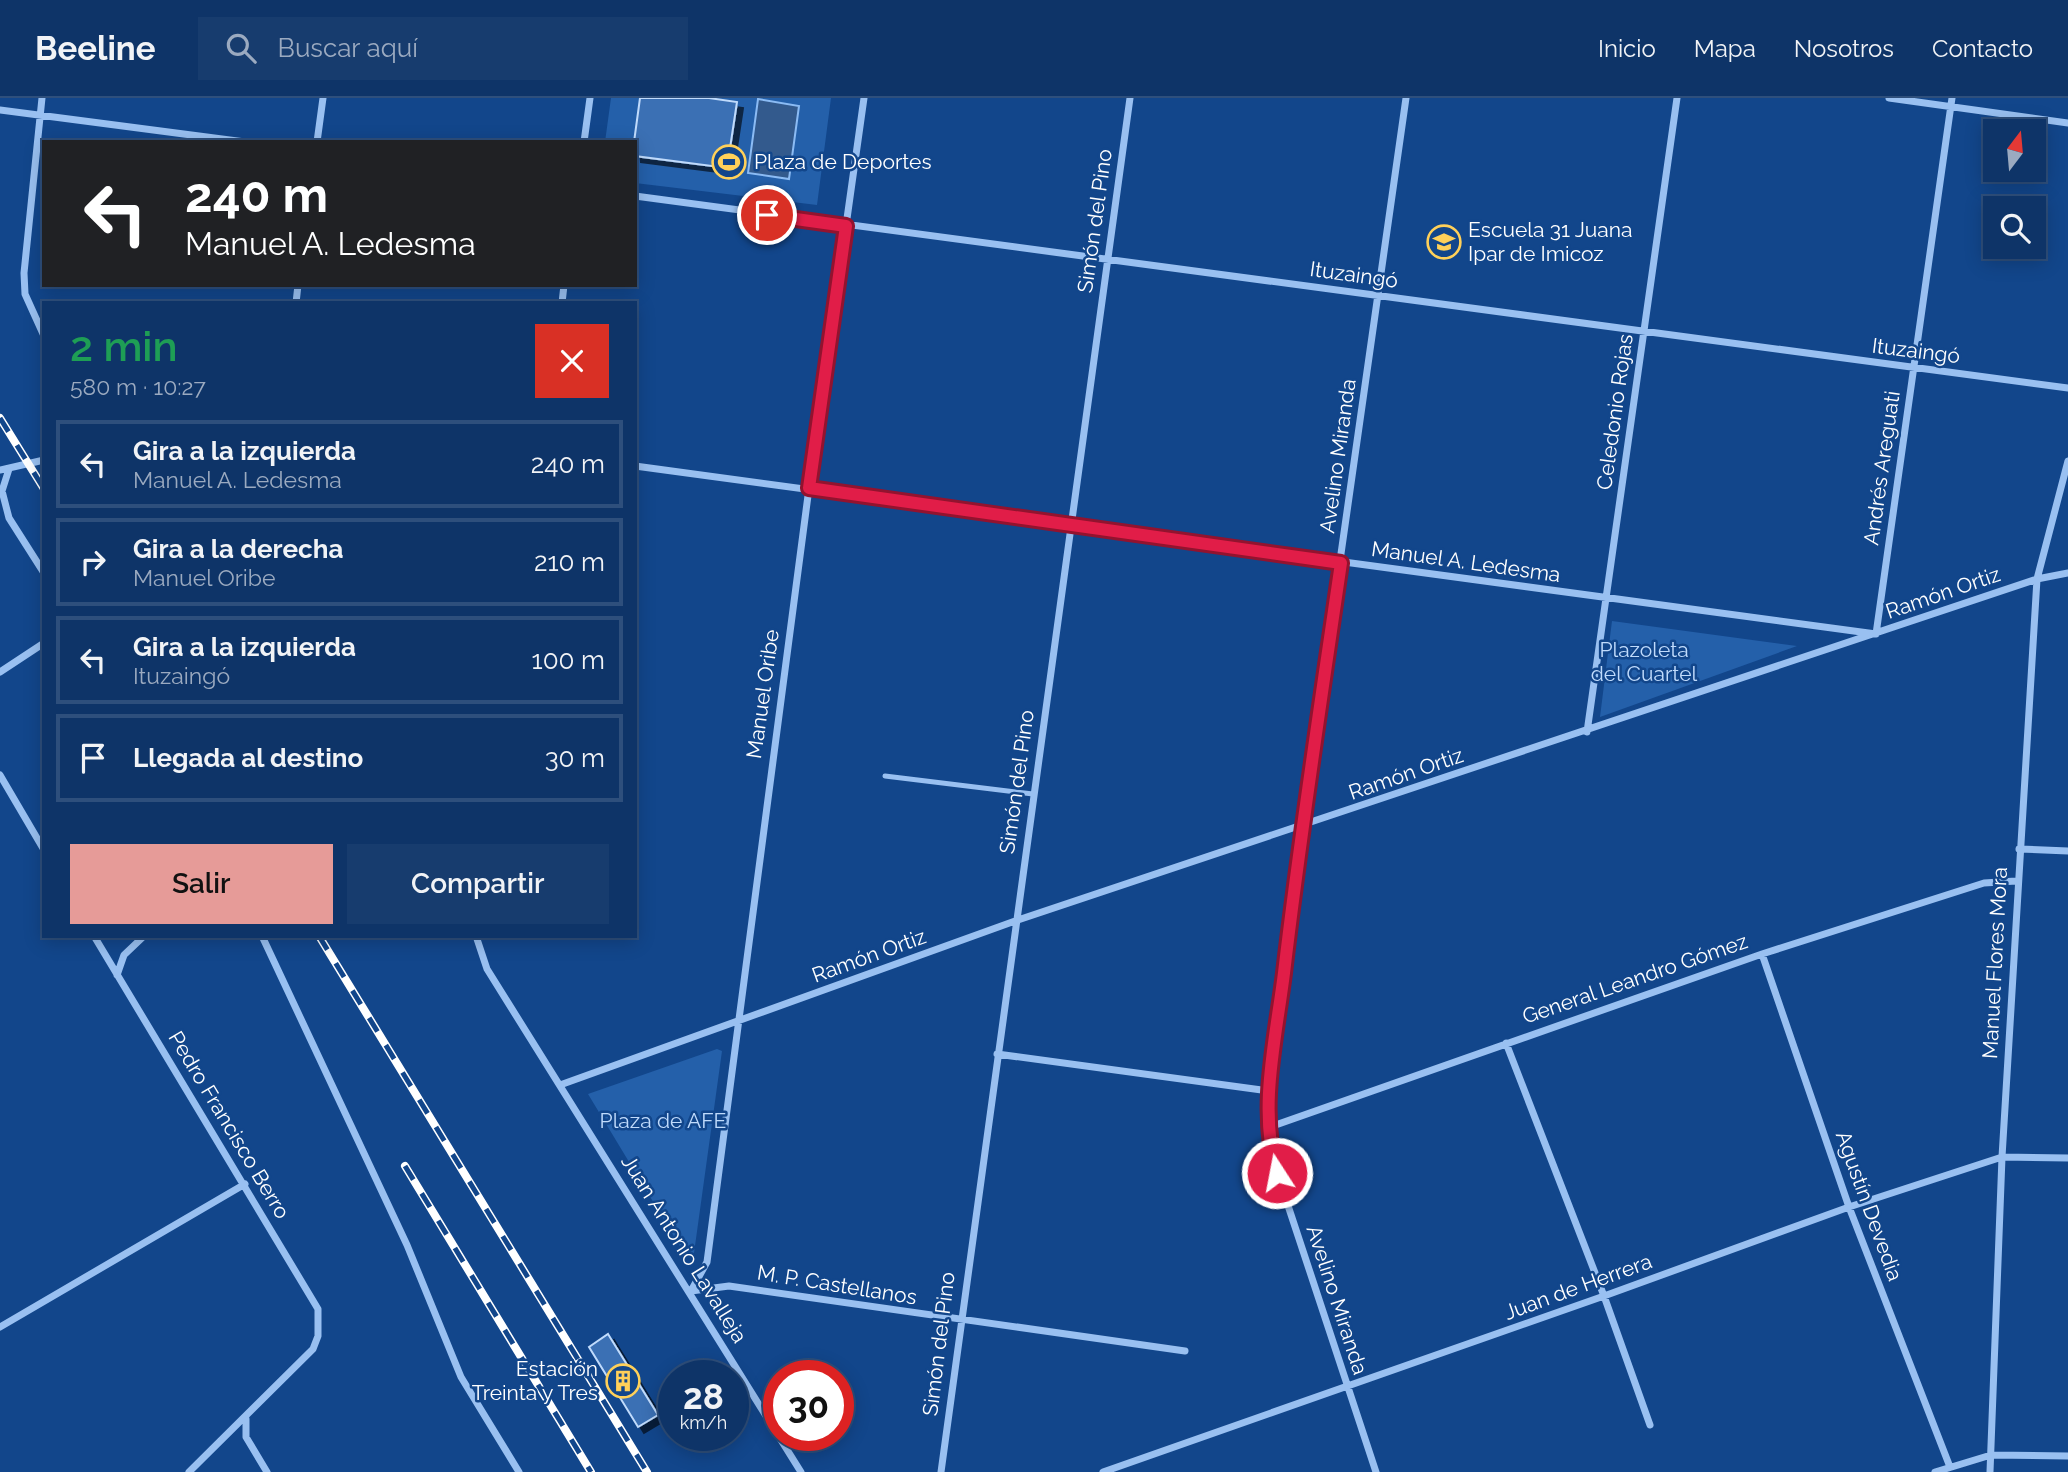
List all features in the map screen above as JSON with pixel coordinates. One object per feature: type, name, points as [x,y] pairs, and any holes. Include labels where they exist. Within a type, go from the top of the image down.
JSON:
[{"type":"street","points":[[42,98],[24,273],[25,294],[42,332]]},
{"type":"street","points":[[317,140],[323,98]]},
{"type":"street","points":[[584,140],[590,98]]},
{"type":"street","name":"Manuel Oribe","points":[[691,1291],[707,1262],[809,488],[864,98]]},
{"type":"street","name":"Simón del Pino","points":[[941,1472],[1130,98]]},
{"type":"street","name":"Avelino Miranda","points":[[1376,1472],[1275,1167],[1269,1091],[1301,827],[1406,98]]},
{"type":"street","name":"Celedonio Rojas","points":[[1587,732],[1677,98]]},
{"type":"street","points":[[1889,98],[1951,102],[2068,123]]},
{"type":"street","name":"Andrés Areguati","points":[[1876,634],[1951,102]]},
{"type":"street","points":[[0,110],[230,140]]},
{"type":"street","name":"Ituzaingó","points":[[637,196],[2068,388]]},
{"type":"street","points":[[0,470],[42,461]]},
{"type":"street","name":"Manuel Flores Mora","points":[[1990,1472],[2016,881],[2037,579],[2068,461]]},
{"type":"street","name":"Manuel A. Ledesma","points":[[637,466],[1876,634]]},
{"type":"street","points":[[9,469],[2,491],[9,518],[42,570]]},
{"type":"street","name":"Ramón Ortiz","points":[[559,1085],[1015,921],[1587,732],[2037,579],[2068,573]]},
{"type":"street","points":[[0,672],[42,644]]},
{"type":"street","points":[[0,775],[42,847]]},
{"type":"street","points":[[2019,849],[2068,851]]},
{"type":"street","name":"General Leandro Gómez","points":[[1270,1128],[1762,954],[1984,883],[2016,881]]},
{"type":"street","name":"Pedro Francisco Berro","points":[[95,938],[318,1309],[318,1336],[313,1349],[246,1419]]},
{"type":"street","points":[[117,975],[124,955],[142,938]]},
{"type":"street","points":[[263,938],[407,1245],[461,1377],[519,1472]]},
{"type":"street","name":"Juan Antonio Lavalleja","points":[[477,938],[487,969],[802,1472]]},
{"type":"street","name":"Agustín Devedia","points":[[1762,954],[1849,1206],[1950,1467]]},
{"type":"street","points":[[1506,1043],[1604,1296],[1650,1424]]},
{"type":"street","points":[[997,1054],[1269,1091]]},
{"type":"street","name":"Juan de Herrera","points":[[1103,1472],[1118,1469],[1604,1296],[1849,1206],[2002,1157],[2068,1158]]},
{"type":"street","points":[[0,1327],[245,1184]]},
{"type":"street","name":"M. P. Castellanos","points":[[691,1291],[729,1286],[1185,1351]]},
{"type":"street","points":[[189,1472],[246,1419]]},
{"type":"street","points":[[246,1419],[246,1437],[267,1472]]},
{"type":"street","points":[[1935,1472],[1991,1455],[2068,1456]]},
{"type":"lane","points":[[885,776],[1033,794]]},
{"type":"green space","name":"Plaza de Deportes","points":[[611,98],[831,98],[817,205],[637,183],[637,140],[605,140]]},
{"type":"green space","name":"Plazoleta del Cuartel","points":[[1612,621],[1797,646],[1600,717]]},
{"type":"green space","name":"Plaza de AFE","points":[[717,1049],[722,1051],[694,1253],[684,1253],[588,1094]]},
{"type":"shaded area","points":[[758,99],[799,106],[789,179],[748,173]]},
{"type":"building","points":[[640,98],[709,98],[737,102],[727,168],[637,156],[637,140],[634,140]]},
{"type":"building","name":"Estación Treinta y Tres","points":[[608,1334],[658,1415],[638,1427],[589,1347]]},
{"type":"railway","points":[[0,418],[42,486]]},
{"type":"railway","points":[[320,938],[647,1472]]},
{"type":"railway","points":[[405,1166],[591,1472]]},
{"type":"place","name":"Plaza de Deportes","points":[[729,162]]},
{"type":"place","name":"Escuela 31 Juana Ipar de Imicoz","points":[[1444,242]]},
{"type":"place","name":"Estación Treinta y Tres","points":[[623,1381]]},
{"type":"route","points":[[767,215],[846,226],[809,488],[1341,563],[1301,827],[1269,1091],[1271,1154],[1277,1173]]}]
